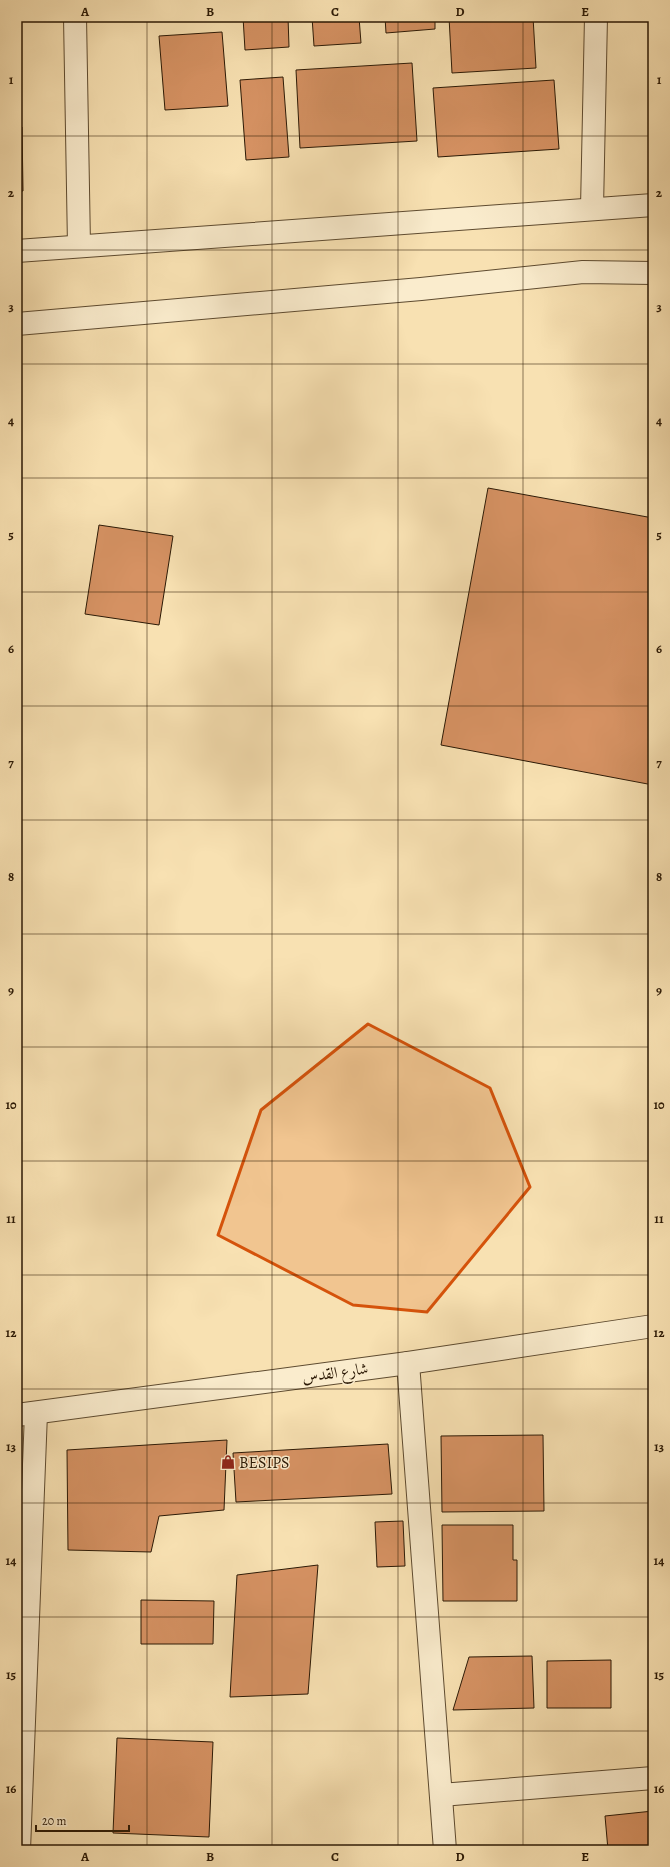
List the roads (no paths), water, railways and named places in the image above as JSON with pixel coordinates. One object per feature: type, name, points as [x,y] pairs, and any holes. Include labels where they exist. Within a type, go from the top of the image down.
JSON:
[{"type":"street","points":[[75,17],[79,246]]},
{"type":"street","points":[[592,208],[596,17]]},
{"type":"street","points":[[17,251],[592,208],[653,205]]},
{"type":"street","points":[[17,324],[421,290],[583,272],[653,273]]},
{"type":"street","name":"شارع القدس","points":[[27,1414],[408,1363],[653,1326]]},
{"type":"street","points":[[408,1363],[445,1850]]},
{"type":"street","points":[[19,1850],[27,1414]]},
{"type":"street","points":[[441,1795],[653,1778]]},
{"type":"place","name":"BESIPS","points":[[228,1462]]}]
